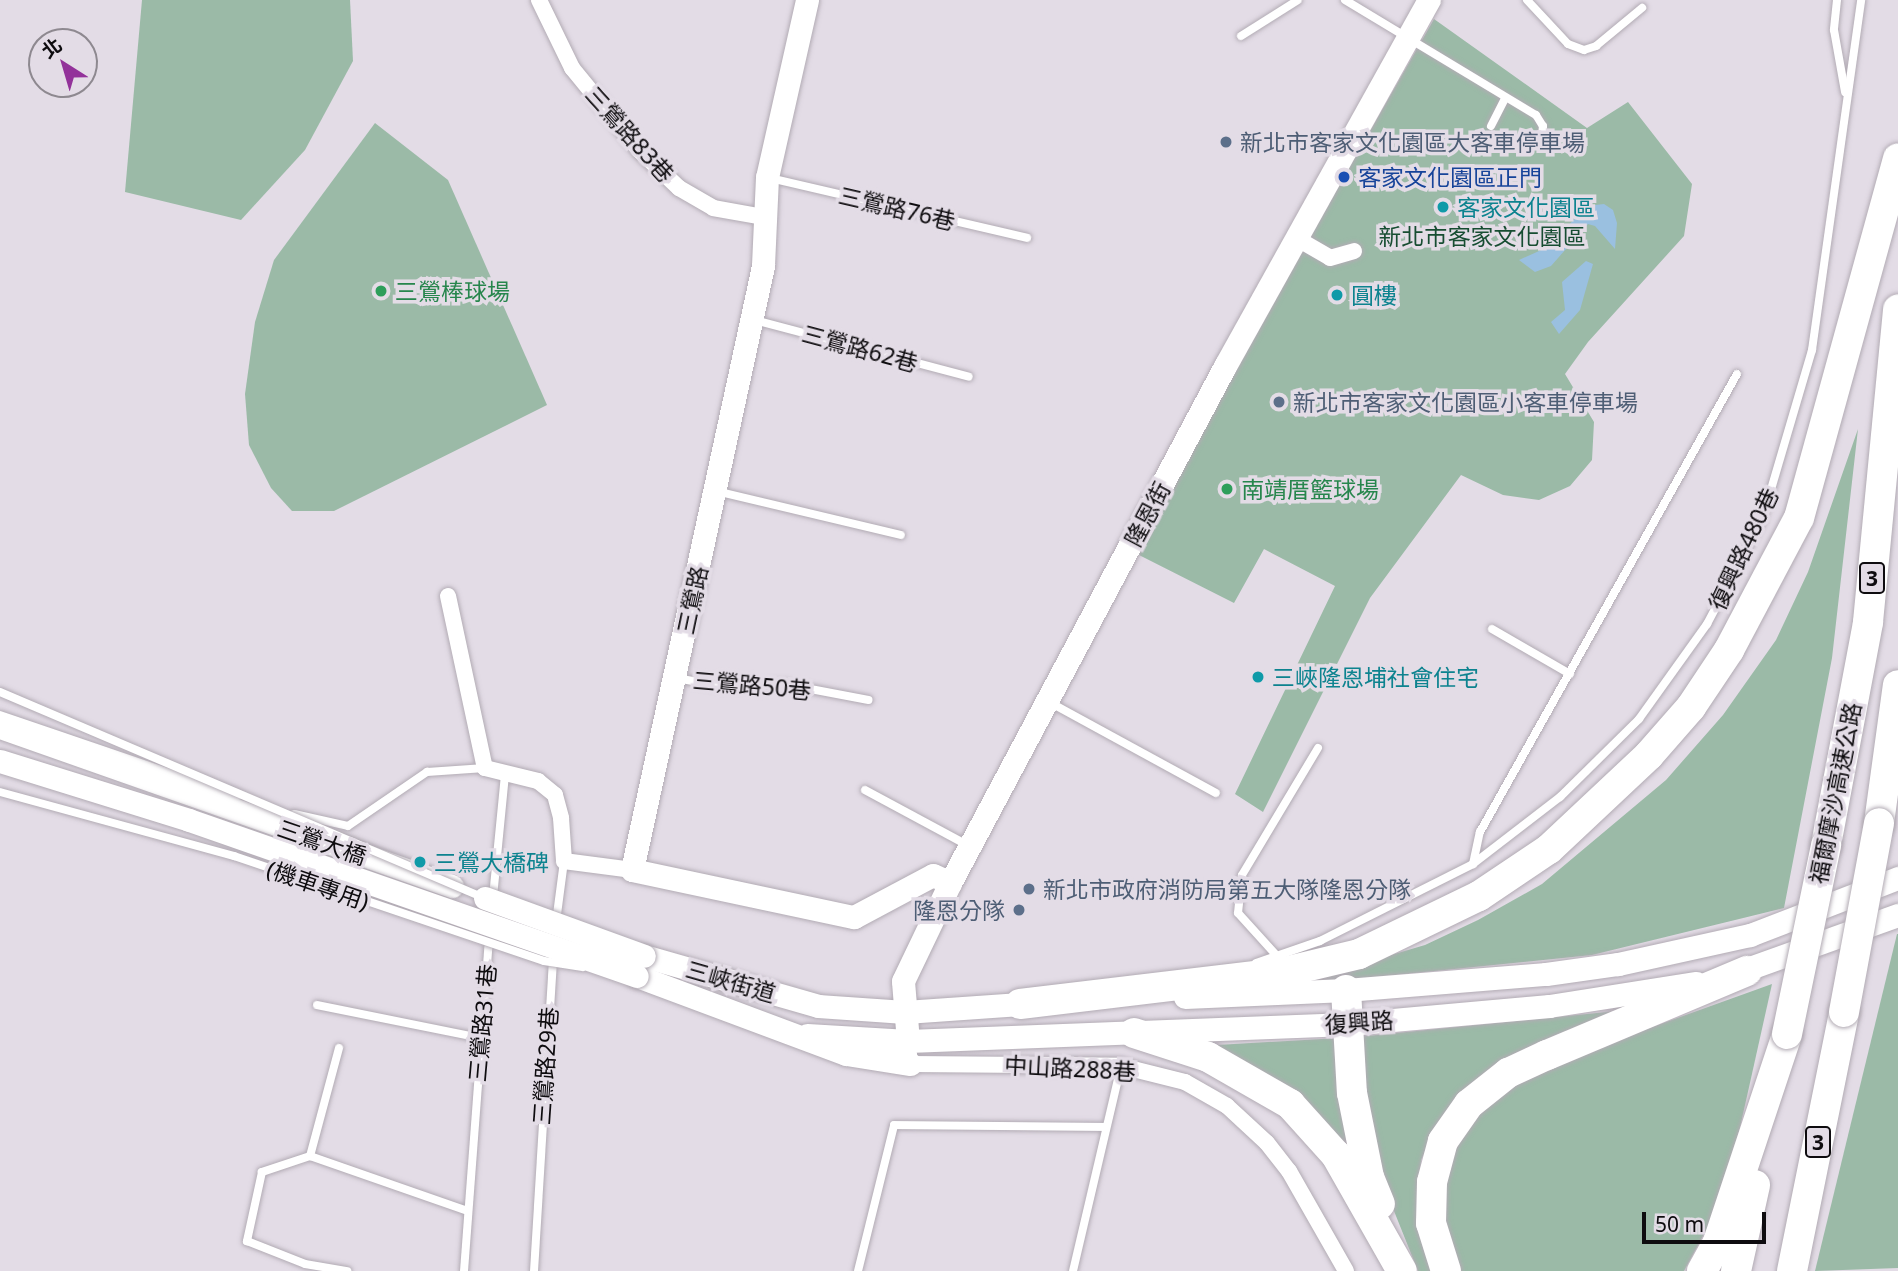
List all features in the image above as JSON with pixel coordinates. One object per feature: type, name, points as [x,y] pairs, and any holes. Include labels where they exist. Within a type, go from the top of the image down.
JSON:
[{"type":"highway","points":[[1020,1004],[1200,980],[1280,973],[1359,954],[1479,896],[1549,849],[1650,755],[1691,707],[1730,650],[1799,518],[1898,158]]},
{"type":"highway","name":"福爾摩沙高速公路","points":[[1736,1271],[1826,845],[1868,622],[1898,309]]},
{"type":"highway","name":"福爾摩沙高速公路","points":[[1792,1271],[1879,823],[1898,685]]},
{"type":"highway","points":[[1446,1271],[1431,1223],[1432,1182],[1444,1141],[1469,1104],[1508,1073],[1537,1059],[1747,971]]},
{"type":"highway","points":[[1346,990],[1352,1093],[1369,1177],[1410,1271]]},
{"type":"highway","points":[[1134,1033],[1208,1057],[1290,1104],[1336,1155],[1402,1271]]},
{"type":"highway","points":[[1702,1271],[1718,1242],[1787,1034]]},
{"type":"main road","name":"三鶯路","points":[[632,870],[676,678],[763,266],[767,177],[807,0]]},
{"type":"main road","name":"隆恩街","points":[[909,1052],[904,981],[950,883],[1296,238],[1429,0]]},
{"type":"main road","name":"三鶯大橋","points":[[0,727],[92,762],[485,898],[640,966]]},
{"type":"main road","points":[[0,737],[92,762]]},
{"type":"main road","points":[[0,751],[84,785]]},
{"type":"main road","name":"三鶯大橋","points":[[0,761],[84,785],[640,966]]},
{"type":"main road","points":[[632,870],[854,917],[933,875],[950,883]]},
{"type":"main road","name":"復興路","points":[[818,1006],[905,1012],[1020,1004],[1346,990],[1546,974],[1686,951],[1787,922],[1898,878]]},
{"type":"main road","name":"復興路","points":[[807,1035],[909,1052],[1134,1033],[1348,1024],[1624,997],[1747,971],[1898,915]]},
{"type":"main road","name":"三峽街道","points":[[640,966],[818,1006]]},
{"type":"main road","name":"三峽街道","points":[[640,966],[807,1035]]},
{"type":"street","name":"三鶯路83巷","points":[[539,0],[572,68],[640,151],[680,188],[713,208],[764,216]]},
{"type":"street","points":[[1296,238],[1331,258],[1354,251]]},
{"type":"street","points":[[448,596],[485,768],[538,782],[555,795],[561,818],[564,861],[632,870]]},
{"type":"street","name":"中山路288巷","points":[[909,1052],[1121,1066],[1185,1082],[1227,1106],[1267,1143],[1289,1171],[1346,1271]]},
{"type":"lane","points":[[1241,36],[1298,0]]},
{"type":"lane","points":[[1345,0],[1536,116],[1543,125],[1537,142],[1518,145]]},
{"type":"lane","points":[[1527,0],[1568,44],[1584,50],[1597,46],[1642,8]]},
{"type":"lane","points":[[1837,0],[1834,30],[1847,102]]},
{"type":"lane","name":"復興路480巷","points":[[1200,980],[1320,941],[1473,864],[1560,797],[1639,719],[1707,624],[1762,520],[1812,350],[1861,0]]},
{"type":"lane","points":[[1491,126],[1505,97]]},
{"type":"lane","name":"三鶯路76巷","points":[[767,177],[1027,238]]},
{"type":"lane","name":"三鶯路62巷","points":[[751,319],[969,377]]},
{"type":"lane","points":[[1473,864],[1480,832],[1737,374]]},
{"type":"lane","points":[[715,491],[901,535]]},
{"type":"lane","points":[[1492,629],[1570,674]]},
{"type":"lane","name":"三鶯路50巷","points":[[676,678],[726,687],[784,684],[869,700]]},
{"type":"lane","points":[[0,692],[485,898]]},
{"type":"lane","points":[[1047,701],[1216,793]]},
{"type":"lane","points":[[0,715],[331,825],[348,826],[427,772],[485,768]]},
{"type":"lane","points":[[1277,956],[1238,913],[1242,875],[1318,748]]},
{"type":"lane","name":"三鶯路31巷","points":[[464,1271],[480,1038],[505,775]]},
{"type":"lane","points":[[865,790],[970,846]]},
{"type":"lane","name":"(機車專用)","points":[[0,792],[233,856],[544,961],[640,966]]},
{"type":"lane","name":"三鶯路29巷","points":[[534,1271],[541,1098],[564,861]]},
{"type":"lane","points":[[317,1005],[480,1038]]},
{"type":"lane","points":[[310,1156],[339,1048]]},
{"type":"lane","points":[[1073,1271],[1121,1066]]},
{"type":"lane","points":[[858,1271],[894,1125],[1105,1126]]},
{"type":"lane","points":[[347,1271],[304,1267],[247,1241],[262,1172],[310,1156],[468,1211]]},
{"type":"green space","points":[[142,0],[350,0],[353,61],[305,150],[241,220],[125,192]]},
{"type":"green space","name":"新北市客家文化園區","points":[[1434,19],[1587,128],[1628,102],[1692,184],[1684,236],[1588,342],[1565,374],[1594,422],[1592,460],[1570,486],[1539,500],[1503,495],[1461,475],[1370,598],[1263,812],[1235,794],[1335,586],[1264,549],[1234,603],[1139,555],[1200,429]]},
{"type":"green space","name":"三鶯棒球場","points":[[375,123],[448,180],[547,405],[334,511],[292,511],[271,488],[249,445],[245,394],[255,322],[274,260]]},
{"type":"green space","points":[[1858,429],[1832,658],[1784,908],[1592,955],[1286,986],[1425,945],[1478,920],[1542,884],[1666,780],[1723,715],[1776,640],[1808,572]]},
{"type":"green space","points":[[1897,934],[1898,1268],[1815,1271]]},
{"type":"green space","points":[[1772,984],[1731,1168],[1717,1210],[1684,1271],[1455,1271],[1439,1201],[1444,1167],[1478,1107],[1541,1067]]},
{"type":"green space","points":[[1617,1011],[1440,1120],[1421,1160],[1417,1203],[1424,1251],[1432,1271],[1418,1271],[1374,1161],[1357,1037]]},
{"type":"green space","points":[[1339,1038],[1360,1183],[1217,1045]]},
{"type":"water","points":[[1604,204],[1613,210],[1617,223],[1615,249],[1595,226],[1588,224],[1551,266],[1535,272],[1519,260],[1557,243],[1560,234],[1587,206]]},
{"type":"water","points":[[1586,261],[1593,264],[1580,310],[1559,334],[1551,322],[1565,310],[1562,282]]},
{"type":"place","name":"新北市客家文化園區大客車停車場","points":[[1226,142]]},
{"type":"place","name":"客家文化園區正門","points":[[1344,177]]},
{"type":"place","name":"客家文化園區","points":[[1443,207]]},
{"type":"place","name":"三鶯棒球場","points":[[381,291]]},
{"type":"place","name":"圓樓","points":[[1337,295]]},
{"type":"place","name":"新北市客家文化園區小客車停車場","points":[[1279,402]]},
{"type":"place","name":"南靖厝籃球場","points":[[1227,489]]},
{"type":"place","name":"三峽隆恩埔社會住宅","points":[[1258,677]]},
{"type":"place","name":"三鶯大橋碑","points":[[420,862]]},
{"type":"place","name":"新北市政府消防局第五大隊隆恩分隊","points":[[1029,889]]},
{"type":"place","name":"隆恩分隊","points":[[1019,910]]}]
